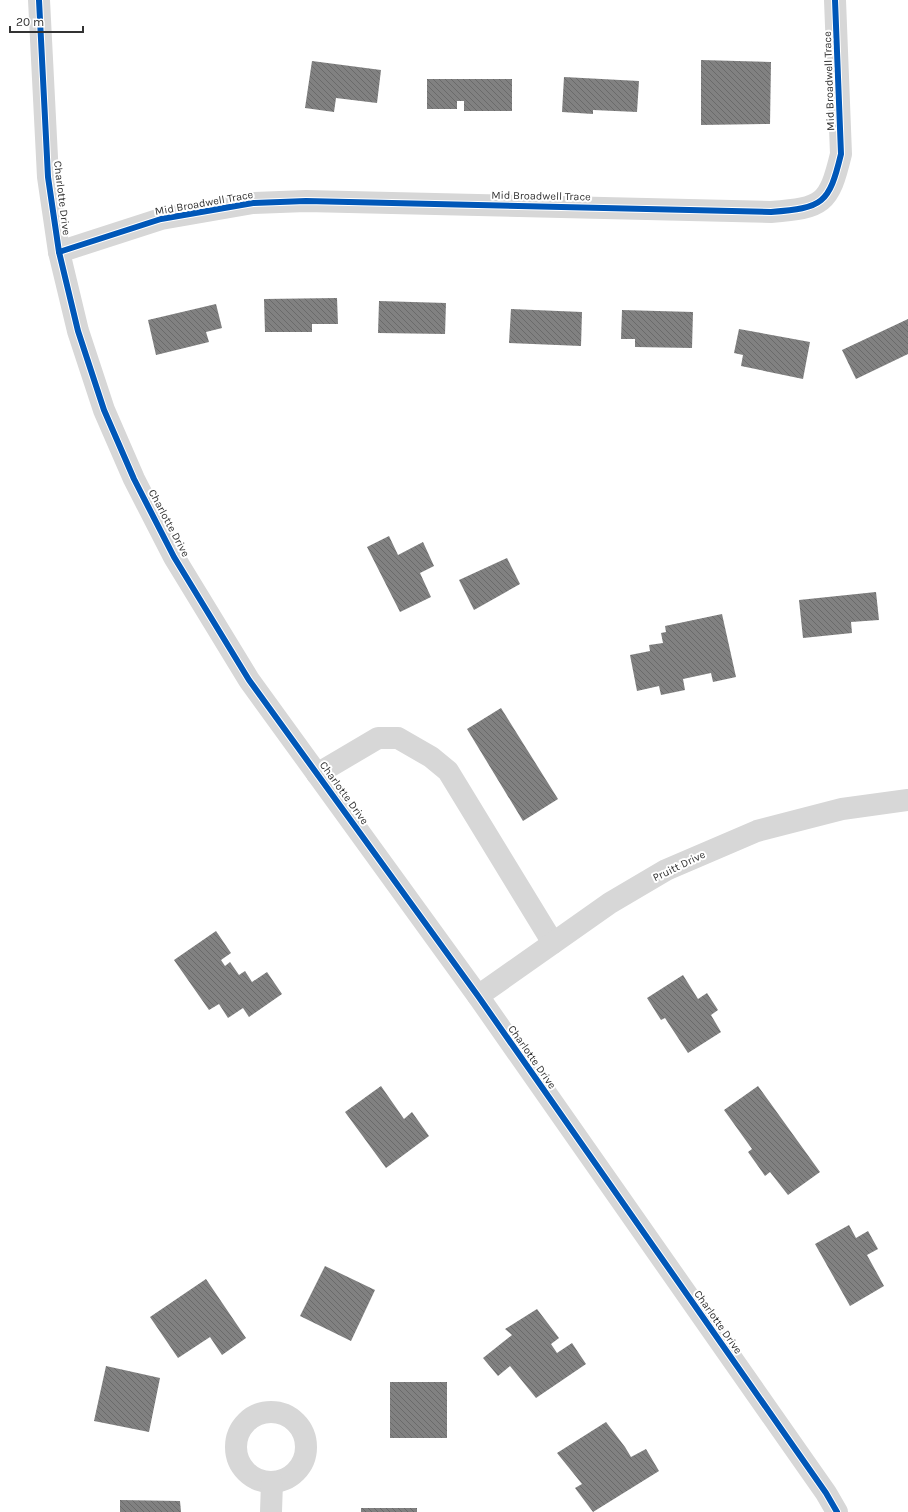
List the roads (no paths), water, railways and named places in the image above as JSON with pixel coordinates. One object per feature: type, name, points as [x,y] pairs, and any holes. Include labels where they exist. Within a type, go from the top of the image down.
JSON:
[{"type":"street","name":"Charlotte Drive","points":[[39,0],[48,177],[59,252],[78,331],[104,410],[134,479],[174,557],[249,680],[478,996],[826,1493],[837,1512]]},
{"type":"street","name":"Mid Broadwell Trace","points":[[59,252],[161,219],[253,203],[314,202],[771,212],[799,210],[812,206],[824,198],[830,190],[836,178],[841,154],[836,0]]},
{"type":"street","points":[[317,774],[378,738],[398,738],[431,757],[448,771],[553,943]]},
{"type":"street","name":"Pruitt Drive","points":[[478,996],[610,903],[666,870],[757,831],[842,809],[908,800]]},
{"type":"street","points":[[271,1512],[272,1482]]}]
